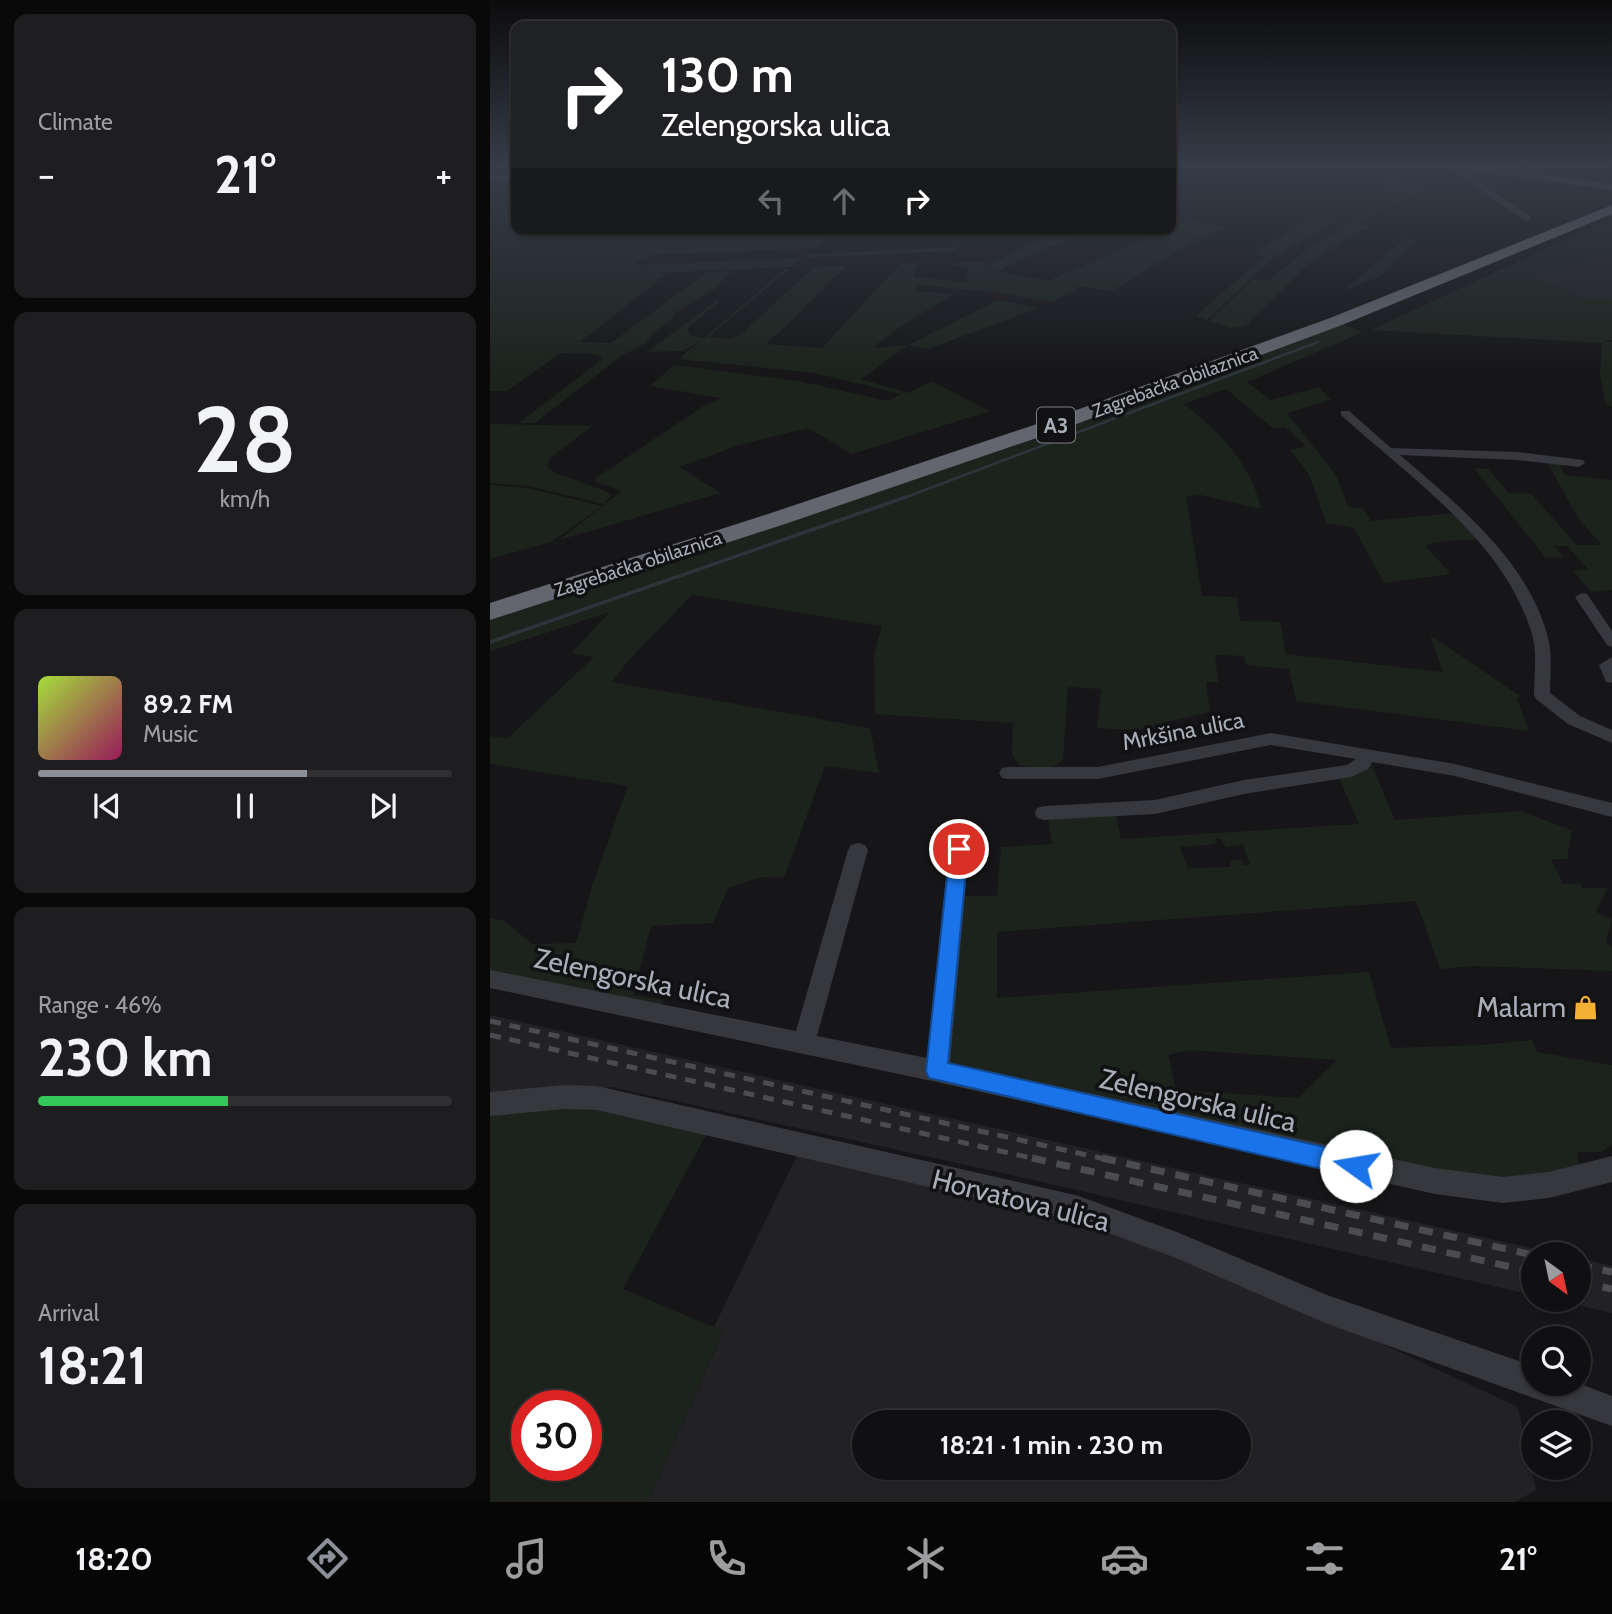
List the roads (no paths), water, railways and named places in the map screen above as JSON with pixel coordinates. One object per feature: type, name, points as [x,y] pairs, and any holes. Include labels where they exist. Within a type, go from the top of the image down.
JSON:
[{"type":"highway","name":"Zagrebačka obilaznica","points":[[490,599],[915,463],[1145,384],[1376,298],[1512,237]]},
{"type":"highway","name":"Zagrebačka obilaznica","points":[[490,612],[900,479],[1170,385],[1388,302],[1520,237]]},
{"type":"street","points":[[1345,413],[1456,510],[1492,551],[1520,590],[1540,632],[1542,695],[1574,720],[1612,737]]},
{"type":"street","points":[[1386,451],[1517,456],[1579,463]]},
{"type":"street","points":[[1582,597],[1612,642]]},
{"type":"street","points":[[1612,662],[1607,668],[1612,678]]},
{"type":"street","name":"Mrkšina ulica","points":[[1008,773],[1098,773],[1271,739],[1455,770],[1612,810]]},
{"type":"street","points":[[1044,813],[1155,807],[1244,787],[1351,771],[1362,765],[1366,757]]},
{"type":"street","points":[[937,1071],[959,849]]},
{"type":"street","points":[[804,1043],[858,850]]},
{"type":"street","name":"Zelengorska ulica","points":[[490,979],[937,1071],[1435,1181],[1503,1190],[1549,1185],[1612,1169]]},
{"type":"street","name":"Horvatova ulica","points":[[490,1104],[565,1097],[597,1098],[1079,1209],[1179,1246],[1325,1309],[1521,1377]]},
{"type":"street","points":[[1573,1396],[1612,1411]]},
{"type":"waterway","points":[[901,499],[1318,342]]},
{"type":"waterway","points":[[490,642],[906,497]]},
{"type":"railway","points":[[490,1021],[1109,1160]]},
{"type":"railway","points":[[490,1035],[1040,1160]]},
{"type":"railway","points":[[1032,1158],[1521,1269]]},
{"type":"railway","points":[[1102,1158],[1521,1252]]},
{"type":"railway","points":[[1591,1268],[1612,1272]]},
{"type":"railway","points":[[1591,1285],[1612,1289]]},
{"type":"place","name":"Malarm","points":[[1586,1007]]}]
